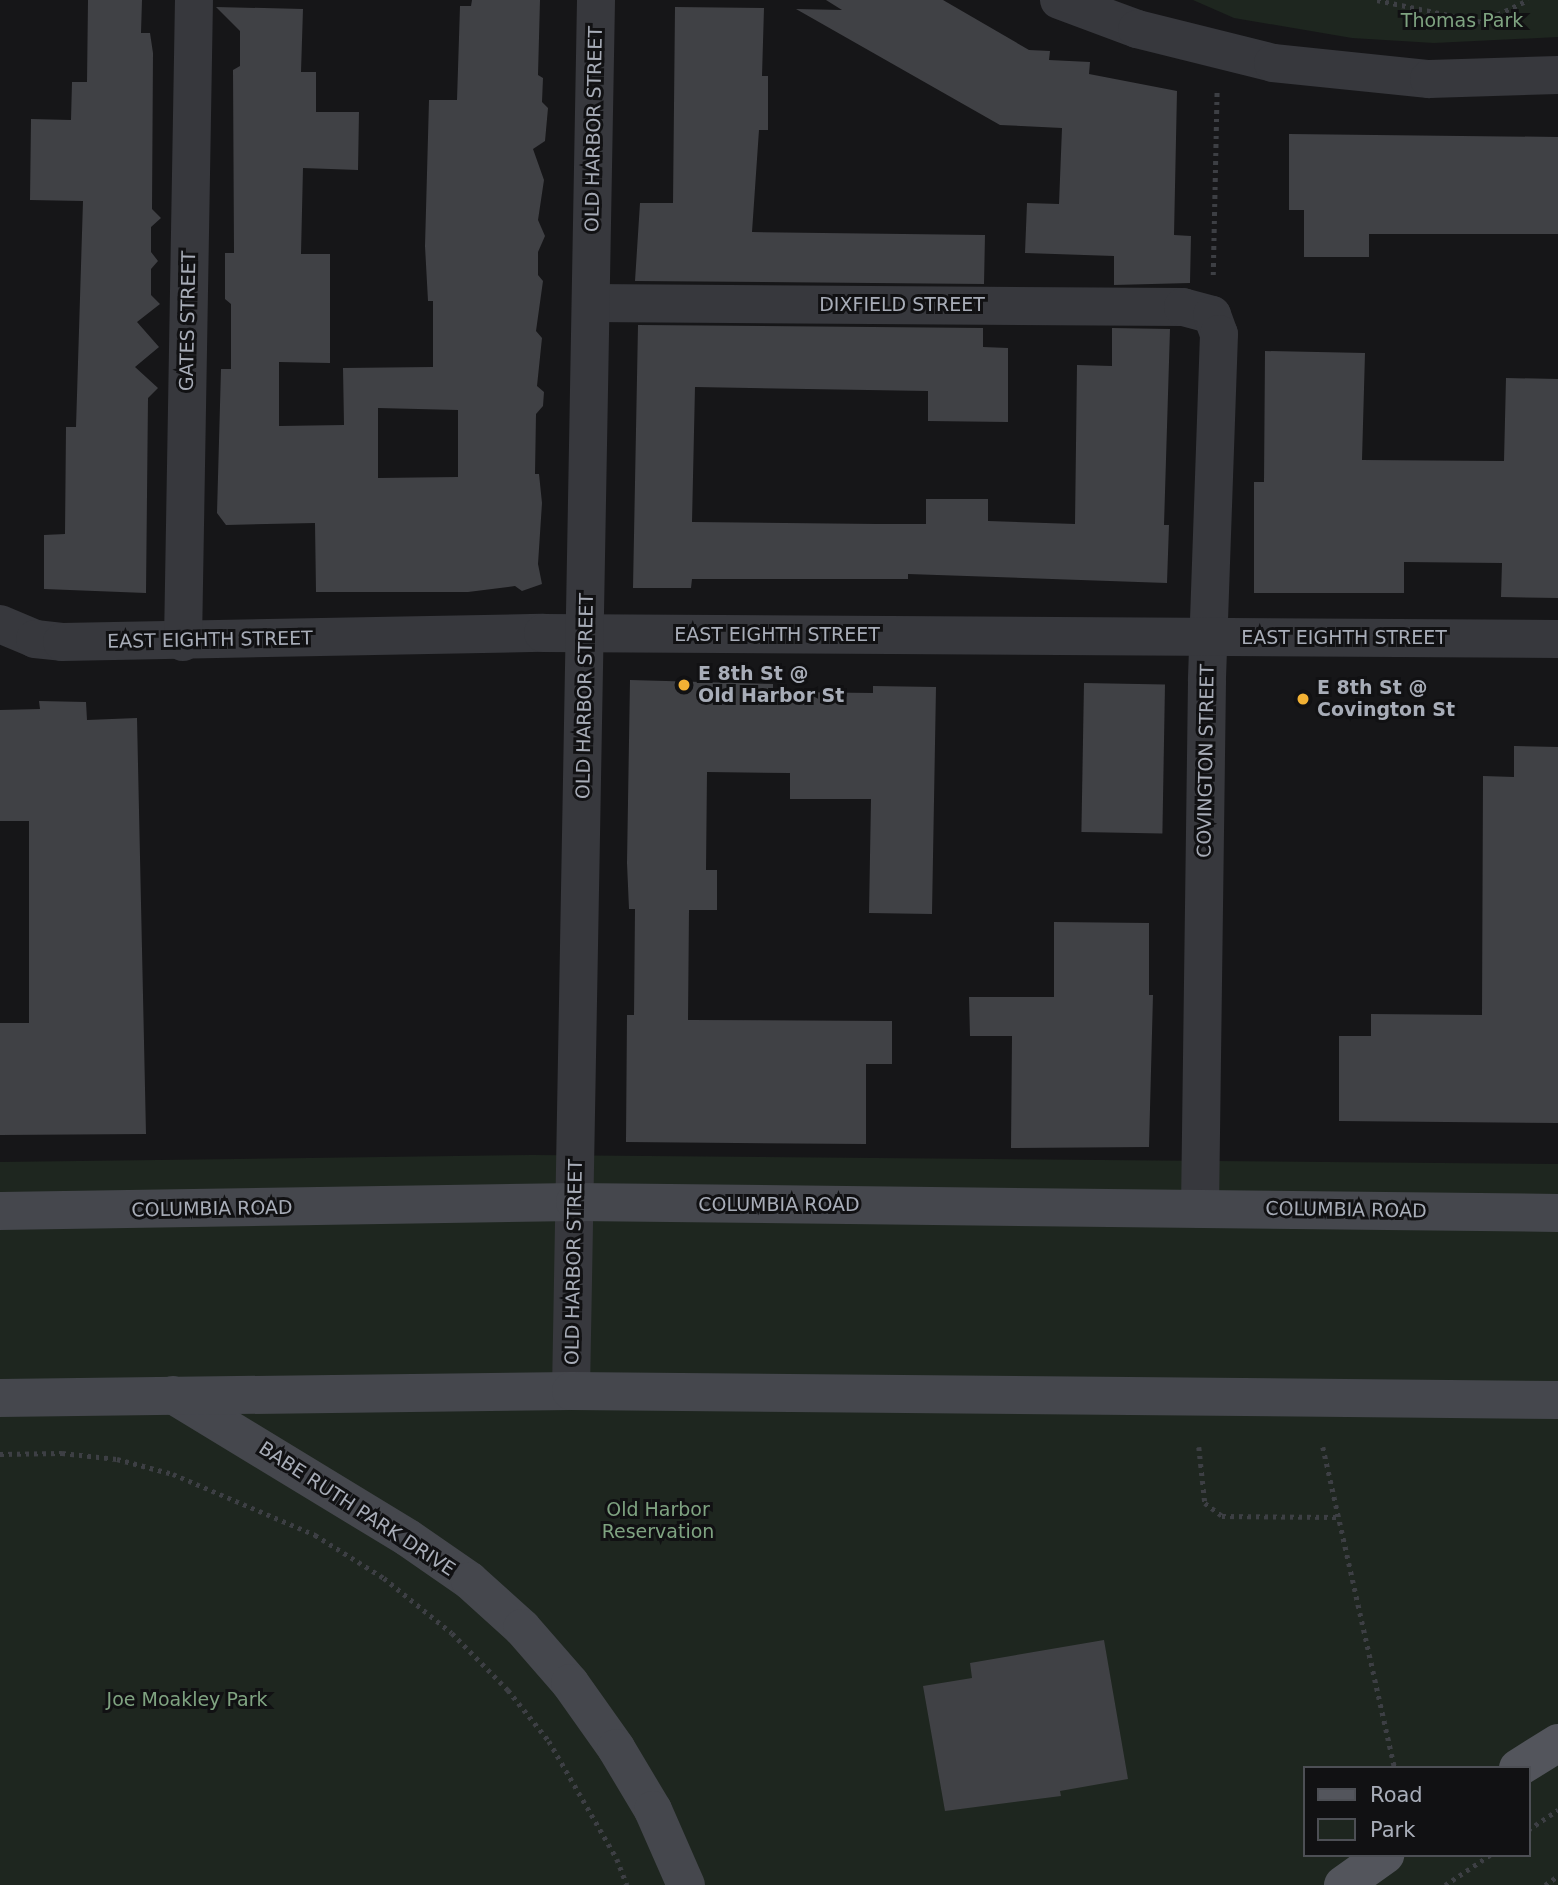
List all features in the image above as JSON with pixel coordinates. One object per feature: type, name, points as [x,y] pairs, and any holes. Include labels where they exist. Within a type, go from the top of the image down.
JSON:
[{"type":"main road","name":"COLUMBIA ROAD","points":[[0,1211],[575,1202],[1558,1213]]},
{"type":"main road","points":[[0,1398],[571,1391],[1558,1400]]},
{"type":"main road","name":"BABE RUTH PARK DRIVE","points":[[173,1395],[408,1538],[470,1581],[522,1628],[570,1684],[616,1748],[653,1810],[685,1885]]},
{"type":"main road","points":[[1521,1766],[1558,1743]]},
{"type":"main road","points":[[1343,1885],[1382,1857]]},
{"type":"street","name":"GATES STREET","points":[[183,642],[194,0]]},
{"type":"street","name":"OLD HARBOR STREET","points":[[571,1391],[596,0]]},
{"type":"street","points":[[1059,0],[1138,29],[1273,63],[1429,79],[1558,75]]},
{"type":"street","name":"DIXFIELD STREET","points":[[591,303],[1183,307],[1213,302]]},
{"type":"street","name":"COVINGTON STREET","points":[[1200,1209],[1208,637],[1219,334],[1213,302]]},
{"type":"street","name":"EAST EIGHTH STREET","points":[[0,624],[48,642],[586,634],[1558,639]]},
{"type":"path","points":[[1377,0],[1482,22],[1528,0]]},
{"type":"path","points":[[1213,107],[1213,302]]},
{"type":"path","points":[[1199,1447],[1205,1503],[1222,1516],[1338,1517]]},
{"type":"path","points":[[1323,1447],[1395,1766]]},
{"type":"path","points":[[0,1454],[61,1453],[117,1459],[173,1474],[315,1535],[384,1578],[452,1633],[508,1689],[541,1731],[604,1835],[627,1885]]},
{"type":"path","points":[[1530,1829],[1558,1810]]},
{"type":"path","points":[[1446,1885],[1487,1857]]},
{"type":"path","points":[[1545,1885],[1558,1876]]},
{"type":"green space","name":"Thomas Park","points":[[1193,0],[1558,0],[1558,37],[1434,43],[1352,38],[1234,18]]},
{"type":"green space","name":"Old Harbor Reservation","points":[[532,1155],[1558,1164],[1558,1885],[0,1885],[0,1162]]},
{"type":"building","points":[[88,0],[142,0],[141,33],[150,33],[153,53],[152,209],[161,218],[151,227],[151,252],[158,261],[151,269],[151,295],[160,304],[137,322],[159,347],[135,367],[158,388],[148,398],[146,593],[44,589],[44,535],[65,534],[66,427],[76,427],[83,201],[30,200],[31,119],[71,120],[72,82],[87,82]]},
{"type":"building","points":[[472,0],[540,0],[538,75],[543,78],[542,102],[548,108],[545,141],[533,149],[544,180],[538,220],[545,236],[538,252],[538,275],[543,281],[536,331],[542,338],[537,386],[544,392],[543,406],[536,414],[535,474],[539,474],[542,503],[538,564],[542,584],[522,591],[515,586],[468,592],[316,592],[315,523],[226,525],[217,513],[221,369],[231,369],[231,304],[225,299],[225,253],[234,253],[233,70],[240,66],[240,31],[216,7],[303,9],[301,72],[316,72],[316,112],[359,112],[358,170],[303,168],[301,254],[330,254],[330,363],[279,362],[279,426],[344,425],[343,368],[433,367],[433,301],[428,301],[425,246],[429,100],[457,100],[460,6],[471,6]],"holes":[[[378,408],[458,410],[458,477],[378,478]]]},
{"type":"building","points":[[826,0],[943,0],[1029,50],[1050,51],[1049,60],[1090,62],[1089,74],[1177,91],[1174,235],[1191,236],[1190,283],[1114,285],[1114,256],[1025,253],[1027,203],[1059,204],[1062,128],[1000,125],[796,9],[842,10]]},
{"type":"building","points":[[675,7],[764,8],[762,76],[768,76],[768,130],[759,130],[752,232],[985,235],[984,284],[635,281],[640,203],[673,203]]},
{"type":"building","points":[[1289,134],[1558,137],[1558,234],[1369,234],[1369,257],[1304,257],[1304,210],[1289,210]]},
{"type":"building","points":[[638,325],[983,328],[983,347],[1008,348],[1008,422],[928,421],[928,391],[695,387],[692,522],[877,524],[926,524],[926,499],[988,499],[988,521],[1075,524],[1077,365],[1112,366],[1112,328],[1170,329],[1164,525],[1169,525],[1167,583],[908,574],[908,579],[692,579],[691,588],[633,588]]},
{"type":"building","points":[[1265,351],[1365,353],[1362,460],[1504,461],[1506,378],[1558,379],[1558,598],[1501,597],[1502,563],[1404,562],[1404,593],[1254,593],[1254,482],[1264,482]]},
{"type":"building","points":[[630,680],[773,684],[773,690],[789,692],[873,693],[873,686],[936,687],[932,914],[869,913],[871,799],[790,799],[790,773],[707,772],[706,870],[717,870],[717,910],[689,910],[688,1020],[892,1021],[892,1064],[866,1064],[866,1144],[626,1142],[627,1015],[634,1015],[635,909],[629,909],[627,863]]},
{"type":"building","points":[[1084,683],[1165,684],[1162,833],[1081,832]]},
{"type":"building","points":[[39,701],[86,702],[87,720],[137,718],[146,1134],[0,1135],[0,1023],[29,1023],[29,821],[0,821],[0,710],[40,709]]},
{"type":"building","points":[[1514,746],[1558,747],[1558,1123],[1339,1121],[1339,1036],[1371,1036],[1371,1014],[1482,1015],[1483,776],[1514,777]]},
{"type":"building","points":[[1054,922],[1149,923],[1149,995],[1153,995],[1149,1147],[1011,1148],[1012,1036],[970,1036],[969,997],[1054,997]]},
{"type":"building","points":[[1104,1640],[1128,1779],[1060,1791],[1061,1796],[945,1811],[923,1686],[972,1678],[970,1663]]},
{"type":"place","name":"E 8th St @ Old Harbor St","points":[[684,685]]},
{"type":"place","name":"E 8th St @ Covington St","points":[[1303,699]]},
{"type":"park label","name":"Joe Moakley Park","points":[[187,1700]]}]
